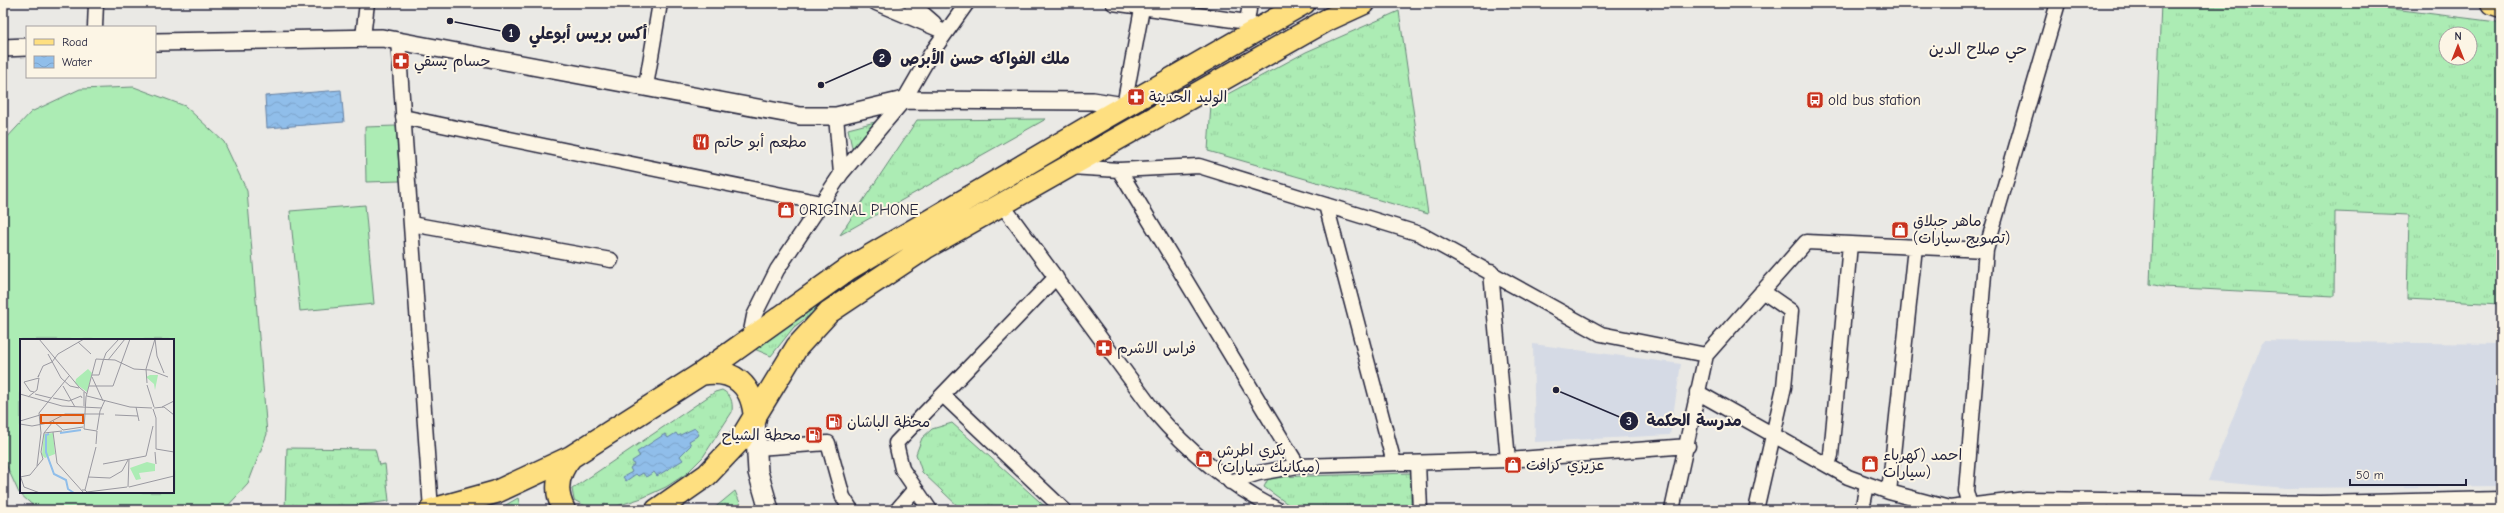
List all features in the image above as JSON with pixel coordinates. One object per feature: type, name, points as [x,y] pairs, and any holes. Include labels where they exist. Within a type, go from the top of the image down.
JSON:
[{"type":"main road","points":[[431,510],[496,492],[571,457],[701,374],[848,269],[1124,106],[1252,26],[1304,3]]},
{"type":"main road","points":[[658,510],[707,475],[737,444],[755,419],[797,347],[829,312],[925,248],[1003,206],[1327,20],[1364,3]]},
{"type":"main road","points":[[2492,3],[2501,6]]},
{"type":"main road","points":[[701,374],[720,373],[738,380],[750,394],[755,419],[758,472],[769,510]]},
{"type":"main road","points":[[564,510],[558,493],[557,483],[564,465],[571,457]]},
{"type":"street","points":[[95,26],[96,3]]},
{"type":"street","points":[[363,37],[368,3]]},
{"type":"street","points":[[646,86],[660,3]]},
{"type":"street","points":[[876,3],[946,32]]},
{"type":"street","points":[[911,3],[946,32]]},
{"type":"street","points":[[749,340],[754,316],[764,292],[821,203],[841,174],[904,100],[946,32],[967,3]]},
{"type":"street","points":[[1113,3],[1142,5],[1252,26],[1250,3]]},
{"type":"street","points":[[1972,508],[1966,491],[1986,250],[2058,3]]},
{"type":"street","points":[[156,42],[363,37],[398,40],[800,116],[836,116],[904,100],[1093,101],[1124,106],[1142,5]]},
{"type":"street","points":[[398,40],[431,510]]},
{"type":"street","points":[[3,48],[26,47]]},
{"type":"street","points":[[836,116],[841,174]]},
{"type":"street","points":[[403,117],[821,203]]},
{"type":"street","points":[[1070,167],[1119,170],[1199,166],[1420,234],[1601,334],[1706,355]]},
{"type":"street","points":[[1119,170],[1298,466]]},
{"type":"street","points":[[1326,205],[1394,463]]},
{"type":"street","points":[[1003,206],[1154,411],[1176,436],[1230,482],[1278,510]]},
{"type":"street","points":[[411,224],[611,260]]},
{"type":"street","points":[[1672,510],[1688,446],[1706,355],[1806,242],[1986,250]]},
{"type":"street","points":[[1828,465],[1831,455],[1850,244]]},
{"type":"street","points":[[1889,492],[1915,247]]},
{"type":"street","points":[[1491,272],[1508,460]]},
{"type":"street","points":[[930,510],[914,490],[902,469],[896,443],[1056,276]]},
{"type":"street","points":[[1756,510],[1784,387],[1791,312],[1762,291]]},
{"type":"street","points":[[1698,392],[1828,465],[1867,485],[1949,508],[1972,508],[1990,501],[2026,499],[2326,506],[2501,499]]},
{"type":"street","points":[[943,395],[1064,510]]},
{"type":"street","points":[[757,448],[828,443],[843,496],[851,510]]},
{"type":"street","points":[[1230,482],[1259,473],[1298,466],[1508,460],[1688,446]]},
{"type":"street","points":[[1418,463],[1420,510]]},
{"type":"street","points":[[1862,510],[1867,485]]},
{"type":"street","points":[[897,510],[914,490]]},
{"type":"shaded area","points":[[2263,341],[2501,344],[2501,486],[2286,488],[2208,481]]},
{"type":"shaded area","points":[[1533,344],[1681,364],[1670,435],[1535,442]]},
{"type":"green space","points":[[2161,3],[2346,3],[2497,22],[2501,26],[2501,304],[2407,299],[2409,215],[2335,212],[2334,296],[2163,287],[2150,284]]},
{"type":"green space","points":[[1399,11],[1428,214],[1208,151],[1211,103],[1306,52]]},
{"type":"green space","points":[[134,87],[185,106],[224,142],[247,191],[267,434],[248,484],[224,510],[38,510],[19,493],[3,458],[3,142],[31,112],[80,89]]},
{"type":"green space","points":[[1046,119],[840,235],[917,120]]},
{"type":"green space","points":[[875,122],[853,152],[848,129]]},
{"type":"green space","points":[[396,126],[400,181],[366,182],[365,127]]},
{"type":"green space","points":[[365,205],[374,304],[300,311],[290,211]]},
{"type":"green space","points":[[918,233],[794,327],[771,356],[752,348]]},
{"type":"green space","points":[[722,390],[728,394],[731,399],[732,412],[703,457],[686,474],[666,487],[642,498],[617,506],[589,508],[574,500],[572,489],[715,392]]},
{"type":"green space","points":[[952,423],[1049,510],[962,510],[922,472],[916,454],[922,438],[932,429]]},
{"type":"green space","points":[[287,448],[375,449],[379,465],[385,464],[389,501],[326,510],[285,510]]},
{"type":"green space","points":[[1411,473],[1411,510],[1296,510],[1264,487],[1269,477]]},
{"type":"green space","points":[[735,491],[743,510],[712,510]]},
{"type":"green space","points":[[518,498],[521,510],[497,510]]},
{"type":"water","points":[[341,90],[344,122],[267,128],[265,96]]},
{"type":"water","points":[[695,428],[699,435],[689,441],[691,445],[680,456],[683,460],[657,476],[654,472],[646,477],[643,473],[638,476],[636,474],[626,481],[623,477],[632,472],[630,468],[634,465],[632,461],[640,456],[637,452],[665,434],[668,438],[676,433],[678,436]]},
{"type":"place","name":"أكس بريس أبوعلي","points":[[450,21]]},
{"type":"place","name":"حسام يسقي","points":[[401,61]]},
{"type":"place","name":"ملك الفواكه حسن الأبرص","points":[[821,85]]},
{"type":"place","name":"الوليد الحديثة","points":[[1136,97]]},
{"type":"place","name":"old bus station","points":[[1815,100]]},
{"type":"place","name":"مطعم أبو حاتم","points":[[701,142]]},
{"type":"place","name":"ORIGINAL PHONE","points":[[786,210]]},
{"type":"place","name":"ماهر جبلاق (تصويج سيارات)","points":[[1900,230]]},
{"type":"place","name":"فراس الاشرم","points":[[1104,348]]},
{"type":"place","name":"مدرسة الحكمة","points":[[1556,390]]},
{"type":"place","name":"محظة الباشان","points":[[834,422]]},
{"type":"place","name":"محطة الشياح","points":[[814,435]]},
{"type":"place","name":"بكري اطرش (ميكانيك سيارات)","points":[[1204,459]]},
{"type":"place","name":"احمد (كهرباء سيارات)","points":[[1870,464]]},
{"type":"place","name":"عزيزي كرافت","points":[[1513,465]]},
{"type":"district","name":"حي صلاح الدين","points":[[1978,49]]}]
